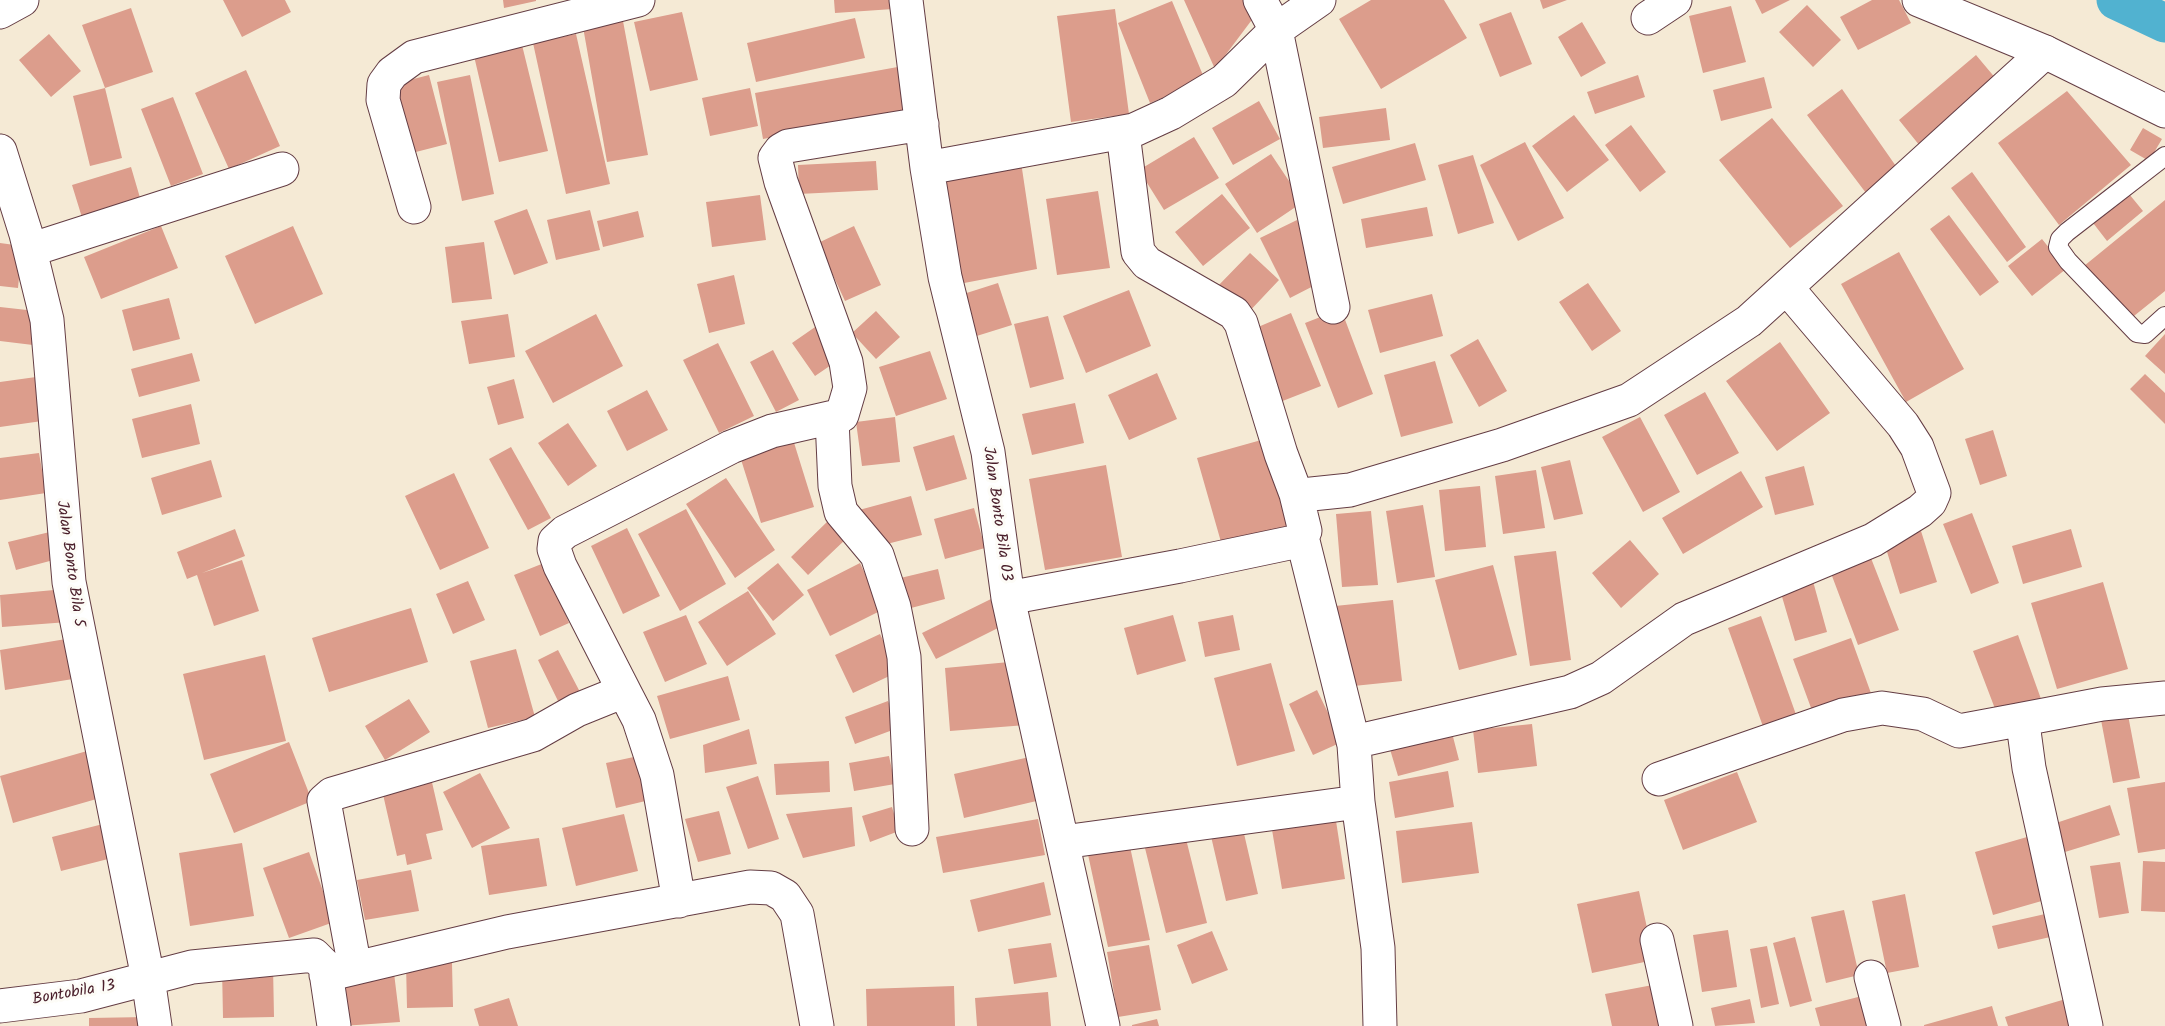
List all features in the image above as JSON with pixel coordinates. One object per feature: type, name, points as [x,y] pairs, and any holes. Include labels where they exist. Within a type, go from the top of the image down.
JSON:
[{"type":"street","points":[[0,12],[22,0]]},
{"type":"street","points":[[414,207],[383,100],[384,84],[392,73],[414,57],[638,0]]},
{"type":"street","name":"Jalan Bonto Bila 03","points":[[906,0],[927,168],[945,277],[988,452],[1008,598],[1103,1026]]},
{"type":"street","points":[[1260,0],[1276,30],[1333,307]]},
{"type":"street","points":[[927,168],[1123,133],[1171,113],[1224,81],[1276,30],[1319,0]]},
{"type":"street","points":[[1648,18],[1675,0]]},
{"type":"street","points":[[1932,3],[2045,52],[2165,111]]},
{"type":"street","points":[[1296,494],[1350,490],[1502,445],[1629,400],[1749,321],[2045,52]]},
{"type":"street","points":[[680,902],[657,775],[639,720],[560,566],[554,549],[558,536],[731,447],[772,431],[842,415],[850,388],[846,362],[781,182],[776,158],[780,150],[788,146],[922,124]]},
{"type":"street","points":[[1008,598],[1294,542],[1302,537],[1305,531],[1296,494],[1278,444],[1241,322],[1234,313],[1147,263],[1138,252],[1123,133]]},
{"type":"street","name":"Jalan Bonto Bila 5","points":[[0,151],[30,250],[47,320],[69,582],[148,978],[155,1026]]},
{"type":"street","points":[[30,250],[282,169]]},
{"type":"street","points":[[1354,745],[1366,738],[1570,692],[1601,678],[1684,619],[1873,540],[1904,523],[1930,502],[1934,492],[1931,481],[1917,447],[1903,425],[1787,288]]},
{"type":"street","points":[[832,418],[835,486],[841,512],[877,555],[896,617],[904,657],[912,828]]},
{"type":"street","points":[[1302,537],[1354,745],[1358,802],[1378,948],[1380,1026]]},
{"type":"street","points":[[334,1026],[340,972],[324,805],[328,797],[533,735],[577,710],[624,692]]},
{"type":"street","points":[[1659,780],[1843,715],[1882,708],[1923,714],[1959,731],[2102,704],[2165,699]]},
{"type":"street","points":[[2018,720],[2024,731],[2029,768],[2086,1026]]},
{"type":"street","points":[[1063,842],[1358,802]]},
{"type":"street","points":[[340,972],[507,932],[680,902],[750,887],[771,888],[785,896],[797,914],[801,926],[817,1026]]},
{"type":"street","points":[[1657,940],[1676,1026]]},
{"type":"street","name":"Bontobila 13","points":[[0,1006],[81,996],[192,967],[314,955],[325,966],[340,972]]},
{"type":"street","points":[[1870,976],[1884,1026]]},
{"type":"lane","points":[[2165,156],[2067,232],[2060,239],[2058,247],[2068,261],[2137,333],[2145,334],[2165,316]]},
{"type":"building","points":[[223,0],[285,0],[291,12],[242,37]]},
{"type":"building","points":[[503,0],[536,0],[536,1],[504,8]]},
{"type":"building","points":[[834,0],[892,0],[893,9],[835,13]]},
{"type":"building","points":[[1184,0],[1246,0],[1254,17],[1215,69]]},
{"type":"building","points":[[1371,0],[1444,0],[1467,38],[1381,89],[1339,19]]},
{"type":"building","points":[[1540,0],[1567,0],[1543,9]]},
{"type":"building","points":[[1755,0],[1790,0],[1762,14]]},
{"type":"building","points":[[1872,0],[1899,0],[1911,23],[1858,50],[1840,17]]},
{"type":"building","points":[[1172,1],[1205,80],[1150,103],[1118,23]]},
{"type":"building","points":[[1807,5],[1841,40],[1813,67],[1779,32]]},
{"type":"building","points":[[1731,6],[1746,62],[1703,73],[1689,16]]},
{"type":"building","points":[[131,8],[153,72],[105,88],[82,25]]},
{"type":"building","points":[[1115,9],[1129,114],[1071,122],[1057,16]]},
{"type":"building","points":[[682,12],[698,80],[650,91],[634,22]]},
{"type":"building","points":[[1511,12],[1532,64],[1500,77],[1479,24]]},
{"type":"building","points":[[855,18],[865,58],[756,82],[747,43]]},
{"type":"building","points":[[623,21],[648,155],[607,162],[583,27]]},
{"type":"building","points":[[1582,22],[1606,63],[1581,77],[1558,37]]},
{"type":"building","points":[[49,34],[81,71],[51,97],[19,60]]},
{"type":"building","points":[[576,34],[610,184],[566,194],[533,43]]},
{"type":"building","points":[[522,45],[548,151],[499,162],[474,56]]},
{"type":"building","points":[[1976,55],[2002,86],[1924,151],[1899,120]]},
{"type":"building","points":[[903,66],[911,112],[763,139],[755,93]]},
{"type":"building","points":[[246,70],[280,146],[229,169],[195,93]]},
{"type":"building","points":[[429,75],[447,144],[412,153],[394,84]]},
{"type":"building","points":[[470,75],[494,194],[462,201],[437,82]]},
{"type":"building","points":[[1638,75],[1645,97],[1595,114],[1587,92]]},
{"type":"building","points":[[1764,77],[1772,108],[1721,121],[1713,90]]},
{"type":"building","points":[[105,88],[122,158],[90,166],[73,96]]},
{"type":"building","points":[[750,88],[758,126],[710,136],[702,98]]},
{"type":"building","points":[[1842,89],[1898,169],[1866,193],[1807,115]]},
{"type":"building","points":[[2067,91],[2131,165],[2059,225],[1998,143]]},
{"type":"building","points":[[173,97],[203,174],[171,186],[141,109]]},
{"type":"building","points":[[1259,101],[1280,139],[1233,165],[1212,128]]},
{"type":"building","points":[[1386,108],[1390,140],[1323,148],[1319,117]]},
{"type":"building","points":[[1574,115],[1609,160],[1567,192],[1532,146]]},
{"type":"building","points":[[1772,118],[1843,206],[1790,248],[1719,160]]},
{"type":"building","points":[[1631,125],[1666,172],[1640,192],[1605,145]]},
{"type":"building","points":[[2143,128],[2162,139],[2149,161],[2130,150]]},
{"type":"building","points":[[1194,137],[1219,178],[1164,210],[1139,170]]},
{"type":"building","points":[[1525,142],[1564,218],[1518,241],[1480,165]]},
{"type":"building","points":[[1415,143],[1426,180],[1343,204],[1332,167]]},
{"type":"building","points":[[1271,154],[1303,202],[1257,233],[1225,184]]},
{"type":"building","points":[[1473,155],[1494,223],[1458,234],[1438,165]]},
{"type":"building","points":[[876,161],[878,190],[799,194],[798,165]]},
{"type":"building","points":[[1021,162],[1037,269],[959,284],[939,176]]},
{"type":"building","points":[[131,167],[143,208],[84,224],[72,185]]},
{"type":"building","points":[[1972,172],[2026,247],[2007,262],[1951,188]]},
{"type":"building","points":[[2125,189],[2143,211],[2107,241],[2090,219]]},
{"type":"building","points":[[1098,191],[1110,268],[1057,275],[1046,199]]},
{"type":"building","points":[[1222,194],[1250,228],[1203,266],[1175,232]]},
{"type":"building","points":[[760,195],[766,240],[712,247],[706,202]]},
{"type":"building","points":[[2165,200],[2165,291],[2129,320],[2084,266]]},
{"type":"building","points":[[1427,207],[1433,236],[1366,248],[1361,219]]},
{"type":"building","points":[[527,209],[548,263],[514,275],[494,221]]},
{"type":"building","points":[[590,210],[600,250],[556,260],[547,220]]},
{"type":"building","points":[[638,211],[644,237],[603,247],[597,221]]},
{"type":"building","points":[[1949,215],[1999,282],[1980,296],[1930,229]]},
{"type":"building","points":[[1297,220],[1327,279],[1290,298],[1260,238]]},
{"type":"building","points":[[161,226],[178,268],[101,299],[84,257]]},
{"type":"building","points":[[293,226],[323,294],[255,324],[225,256]]},
{"type":"building","points":[[854,226],[881,285],[845,301],[818,243]]},
{"type":"building","points":[[2042,239],[2066,269],[2032,296],[2008,266]]},
{"type":"building","points":[[484,242],[492,299],[452,303],[445,247]]},
{"type":"building","points":[[0,243],[22,246],[18,288],[0,286]]},
{"type":"building","points":[[1899,252],[1964,369],[1906,402],[1841,284]]},
{"type":"building","points":[[1250,253],[1279,280],[1245,316],[1216,288]]},
{"type":"building","points":[[734,275],[745,324],[709,333],[697,284]]},
{"type":"building","points":[[998,283],[1012,325],[967,339],[954,297]]},
{"type":"building","points":[[1588,283],[1621,331],[1592,351],[1559,302]]},
{"type":"building","points":[[1129,290],[1151,346],[1086,373],[1063,316]]},
{"type":"building","points":[[1432,294],[1443,336],[1380,353],[1368,310]]},
{"type":"building","points":[[169,298],[180,339],[133,351],[122,310]]},
{"type":"building","points":[[0,307],[36,311],[33,345],[0,341]]},
{"type":"building","points":[[1341,309],[1373,394],[1338,408],[1305,323]]},
{"type":"building","points":[[876,311],[900,337],[876,359],[852,333]]},
{"type":"building","points":[[1291,313],[1321,386],[1280,402],[1251,330]]},
{"type":"building","points":[[508,314],[515,357],[469,364],[461,321]]},
{"type":"building","points":[[596,314],[623,366],[553,403],[525,351]]},
{"type":"building","points":[[1048,316],[1064,379],[1030,388],[1014,324]]},
{"type":"building","points":[[818,325],[840,359],[815,376],[792,343]]},
{"type":"building","points":[[2165,334],[2165,374],[2145,356]]},
{"type":"building","points":[[1478,339],[1507,391],[1479,407],[1450,355]]},
{"type":"building","points":[[1780,342],[1830,413],[1777,451],[1726,381]]},
{"type":"building","points":[[718,343],[754,416],[719,433],[683,360]]},
{"type":"building","points":[[773,350],[799,400],[776,412],[750,362]]},
{"type":"building","points":[[930,351],[947,399],[896,416],[879,367]]},
{"type":"building","points":[[192,353],[200,381],[139,397],[131,369]]},
{"type":"building","points":[[1435,361],[1453,423],[1401,437],[1384,375]]},
{"type":"building","points":[[1157,373],[1177,419],[1129,440],[1108,395]]},
{"type":"building","points":[[2145,374],[2165,393],[2165,424],[2130,389]]},
{"type":"building","points":[[36,377],[42,421],[0,427],[0,382]]},
{"type":"building","points":[[514,379],[524,418],[498,425],[487,387]]},
{"type":"building","points":[[647,390],[668,430],[627,451],[607,411]]},
{"type":"building","points":[[1705,392],[1739,453],[1697,475],[1664,415]]},
{"type":"building","points":[[1075,403],[1084,443],[1032,455],[1022,414]]},
{"type":"building","points":[[191,404],[200,444],[142,458],[132,419]]},
{"type":"building","points":[[895,417],[900,462],[862,466],[856,422]]},
{"type":"building","points":[[1640,417],[1680,492],[1643,512],[1602,437]]},
{"type":"building","points":[[568,423],[597,466],[568,486],[538,443]]},
{"type":"building","points":[[1993,430],[2007,476],[1980,485],[1965,439]]},
{"type":"building","points":[[791,433],[814,507],[761,523],[738,450]]},
{"type":"building","points":[[954,435],[967,479],[926,491],[913,447]]},
{"type":"building","points":[[1272,437],[1298,528],[1223,549],[1197,458]]},
{"type":"building","points":[[511,447],[551,518],[528,530],[489,459]]},
{"type":"building","points":[[39,453],[46,493],[0,500],[0,458]]},
{"type":"building","points":[[211,460],[222,497],[162,515],[151,478]]},
{"type":"building","points":[[1570,460],[1583,514],[1554,520],[1541,467]]},
{"type":"building","points":[[1106,465],[1122,557],[1045,570],[1029,479]]},
{"type":"building","points":[[1804,466],[1814,505],[1775,515],[1765,477]]},
{"type":"building","points":[[1536,470],[1545,528],[1503,534],[1495,476]]},
{"type":"building","points":[[1741,471],[1763,507],[1683,554],[1662,518]]},
{"type":"building","points":[[454,473],[489,548],[440,570],[405,496]]},
{"type":"building","points":[[726,478],[775,550],[735,578],[686,504]]},
{"type":"building","points":[[1480,486],[1486,547],[1445,551],[1439,490]]},
{"type":"building","points":[[911,496],[922,535],[879,546],[859,510]]},
{"type":"building","points":[[1423,505],[1435,577],[1397,583],[1386,511]]},
{"type":"building","points":[[974,508],[985,548],[945,559],[934,519]]},
{"type":"building","points":[[686,509],[726,584],[680,611],[638,534]]},
{"type":"building","points":[[1371,511],[1378,585],[1342,587],[1336,514]]},
{"type":"building","points":[[1972,513],[1999,583],[1971,594],[1943,524]]},
{"type":"building","points":[[829,520],[847,538],[808,575],[791,557]]},
{"type":"building","points":[[627,528],[660,596],[623,614],[591,546]]},
{"type":"building","points":[[235,529],[245,556],[202,573],[242,560],[259,611],[214,626],[197,575],[187,579],[177,552]]},
{"type":"building","points":[[2071,529],[2082,567],[2023,584],[2012,546]]},
{"type":"building","points":[[54,531],[61,558],[16,570],[8,542]]},
{"type":"building","points":[[1921,531],[1937,582],[1900,594],[1884,542]]},
{"type":"building","points":[[1630,540],[1659,574],[1621,608],[1592,573]]},
{"type":"building","points":[[1556,551],[1571,660],[1530,666],[1514,556]]},
{"type":"building","points":[[1869,553],[1899,630],[1858,645],[1829,568]]},
{"type":"building","points":[[544,563],[569,623],[540,636],[514,575]]},
{"type":"building","points":[[778,563],[804,595],[773,621],[747,588]]},
{"type":"building","points":[[860,563],[882,610],[830,636],[807,590]]},
{"type":"building","points":[[1493,565],[1517,655],[1459,670],[1435,580]]},
{"type":"building","points":[[938,569],[945,599],[896,612],[888,581]]},
{"type":"building","points":[[1811,574],[1827,632],[1795,641],[1778,583]]},
{"type":"building","points":[[468,581],[485,620],[453,634],[436,594]]},
{"type":"building","points":[[2103,582],[2128,669],[2057,689],[2031,603]]},
{"type":"building","points":[[65,589],[68,622],[2,627],[0,595]]},
{"type":"building","points":[[748,591],[776,634],[727,666],[698,622]]},
{"type":"building","points":[[991,599],[1004,625],[936,659],[922,633]]},
{"type":"building","points":[[1393,600],[1402,681],[1344,687],[1335,606]]},
{"type":"building","points":[[411,608],[428,662],[329,692],[312,638]]},
{"type":"building","points":[[686,615],[707,664],[665,682],[643,632]]},
{"type":"building","points":[[1173,615],[1186,661],[1137,675],[1124,628]]},
{"type":"building","points":[[1233,615],[1240,650],[1205,657],[1198,622]]},
{"type":"building","points":[[1761,616],[1799,723],[1766,735],[1728,628]]},
{"type":"building","points":[[880,634],[898,672],[853,693],[835,655]]},
{"type":"building","points":[[2018,635],[2041,699],[1997,714],[1973,651]]},
{"type":"building","points":[[1851,638],[1872,696],[1814,716],[1793,659]]},
{"type":"building","points":[[66,639],[73,679],[5,690],[0,650]]},
{"type":"building","points":[[516,649],[535,717],[488,728],[470,661]]},
{"type":"building","points":[[558,650],[580,692],[559,703],[538,660]]},
{"type":"building","points":[[265,655],[286,741],[204,760],[183,674]]},
{"type":"building","points":[[1020,661],[1026,725],[950,731],[945,668]]},
{"type":"building","points":[[1271,663],[1295,751],[1237,766],[1214,678]]},
{"type":"building","points":[[728,676],[740,720],[670,739],[657,696]]},
{"type":"building","points":[[1317,690],[1342,742],[1313,755],[1289,704]]},
{"type":"building","points":[[409,699],[430,732],[385,760],[365,726]]},
{"type":"building","points":[[888,701],[898,728],[855,744],[845,717]]},
{"type":"building","points":[[2128,715],[2140,778],[2113,783],[2101,720]]},
{"type":"building","points":[[1532,724],[1537,766],[1478,773],[1473,730]]},
{"type":"building","points":[[749,729],[757,764],[705,773],[703,745]]},
{"type":"building","points":[[1451,729],[1459,760],[1398,776],[1389,746]]},
{"type":"building","points":[[289,742],[312,801],[234,833],[210,774]]},
{"type":"building","points":[[87,751],[100,798],[13,823],[0,776]]},
{"type":"building","points":[[643,755],[654,799],[616,808],[606,763]]},
{"type":"building","points":[[889,756],[895,784],[854,791],[849,763]]},
{"type":"building","points":[[1034,756],[1045,799],[964,818],[954,774]]},
{"type":"building","points":[[829,761],[830,792],[776,795],[774,764]]},
{"type":"building","points":[[1448,771],[1454,807],[1395,818],[1389,782]]},
{"type":"building","points":[[1737,772],[1757,822],[1683,850],[1664,800]]},
{"type":"building","points":[[480,773],[510,828],[472,848],[443,792]]},
{"type":"building","points":[[758,776],[779,839],[748,849],[726,787]]},
{"type":"building","points":[[431,778],[443,830],[426,834],[432,859],[407,865],[405,854],[397,856],[382,790]]},
{"type":"building","points":[[2165,782],[2165,849],[2138,853],[2127,788]]},
{"type":"building","points":[[2110,805],[2120,835],[2065,852],[2056,823]]},
{"type":"building","points":[[852,807],[855,846],[803,858],[786,814]]},
{"type":"building","points":[[892,807],[899,831],[870,842],[862,816]]},
{"type":"building","points":[[1334,808],[1345,879],[1282,889],[1270,818]]},
{"type":"building","points":[[719,811],[731,854],[698,862],[685,819]]},
{"type":"building","points":[[624,814],[638,871],[576,886],[562,828]]},
{"type":"building","points":[[1038,819],[1045,855],[943,873],[936,837]]},
{"type":"building","points":[[1472,822],[1479,873],[1402,883],[1396,831]]},
{"type":"building","points":[[103,824],[112,858],[61,871],[52,837]]},
{"type":"building","points":[[1242,825],[1258,894],[1226,901],[1210,832]]},
{"type":"building","points":[[1184,831],[1207,923],[1166,933],[1143,840]]},
{"type":"building","points":[[2034,835],[2052,898],[1993,915],[1975,852]]},
{"type":"building","points":[[539,838],[547,886],[489,895],[481,846]]},
{"type":"building","points":[[1129,842],[1150,940],[1108,947],[1087,850]]},
{"type":"building","points":[[242,843],[254,916],[190,926],[179,853]]},
{"type":"building","points":[[309,852],[334,922],[289,938],[263,868]]},
{"type":"building","points":[[2143,861],[2165,862],[2165,912],[2141,911]]},
{"type":"building","points":[[2120,862],[2129,913],[2099,918],[2090,866]]},
{"type":"building","points":[[411,870],[419,911],[365,920],[357,880]]},
{"type":"building","points":[[1044,882],[1051,915],[978,932],[970,900]]},
{"type":"building","points":[[1639,891],[1654,960],[1592,973],[1577,904]]},
{"type":"building","points":[[1905,894],[1919,967],[1887,973],[1872,901]]},
{"type":"building","points":[[1844,910],[1859,975],[1826,983],[1811,917]]},
{"type":"building","points":[[2054,912],[2059,935],[1998,949],[1992,926]]},
{"type":"building","points":[[1728,930],[1737,987],[1702,992],[1693,935]]},
{"type":"building","points":[[1212,931],[1228,970],[1192,984],[1177,945]]},
{"type":"building","points":[[1795,937],[1812,1001],[1790,1007],[1773,943]]},
{"type":"building","points":[[1051,943],[1057,977],[1014,984],[1008,949]]},
{"type":"building","points":[[1149,945],[1161,1010],[1118,1017],[1107,952]]},
{"type":"building","points":[[1767,946],[1779,1004],[1761,1008],[1750,949]]},
{"type":"building","points":[[406,963],[452,963],[453,1007],[407,1008]]},
{"type":"building","points":[[273,966],[274,1017],[223,1018],[222,967]]},
{"type":"building","points":[[394,973],[400,1022],[342,1026],[336,980]]},
{"type":"building","points":[[1658,984],[1667,1026],[1612,1026],[1605,994]]},
{"type":"building","points":[[954,986],[955,1026],[867,1026],[866,989]]},
{"type":"building","points":[[1048,992],[1051,1026],[977,1026],[975,998]]},
{"type":"building","points":[[1862,996],[1870,1026],[1820,1026],[1815,1008]]},
{"type":"building","points":[[509,998],[518,1026],[479,1026],[474,1009]]},
{"type":"building","points":[[2069,998],[2077,1026],[2008,1026],[2005,1017]]},
{"type":"building","points":[[1750,999],[1755,1023],[1715,1026],[1711,1008]]},
{"type":"building","points":[[1992,1006],[1998,1026],[1924,1026],[1924,1025]]},
{"type":"building","points":[[147,1017],[147,1026],[89,1026],[89,1018]]},
{"type":"building","points":[[1157,1019],[1159,1026],[1132,1026],[1132,1025]]},
{"type":"waterway","points":[[2116,0],[2165,23]]}]
